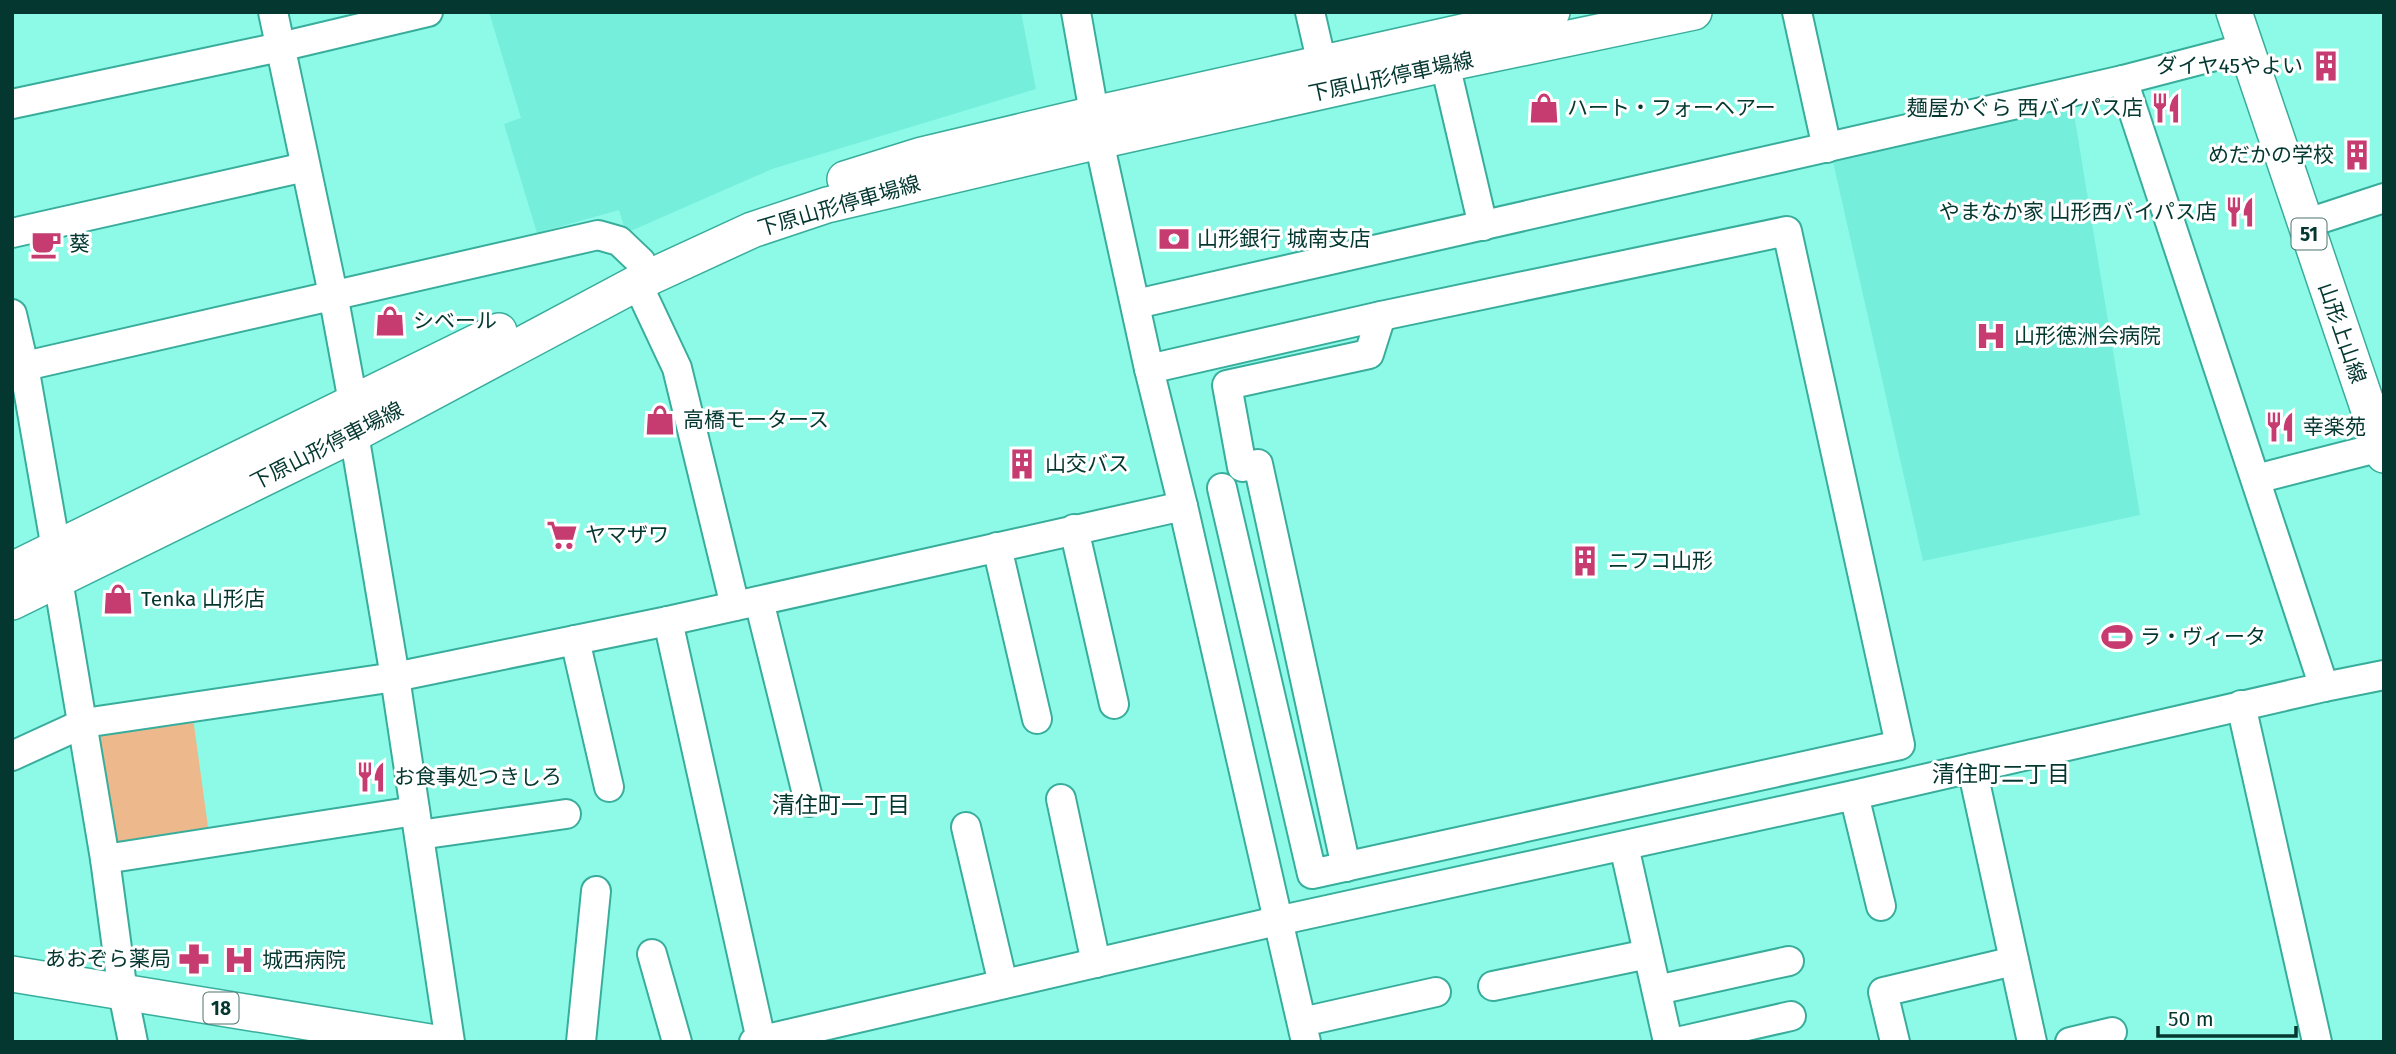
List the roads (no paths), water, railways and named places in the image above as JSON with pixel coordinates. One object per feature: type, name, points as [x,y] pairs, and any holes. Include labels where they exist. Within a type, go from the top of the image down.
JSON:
[{"type":"main road","name":"下原山形停車場線","points":[[1097,128],[1322,64],[1552,12]]},
{"type":"main road","name":"下原山形停車場線","points":[[12,602],[57,565],[639,273],[764,205],[922,155],[1097,128],[1445,64],[1694,12]]},
{"type":"main road","name":"山形上山線","points":[[2234,12],[2382,451]]},
{"type":"main road","name":"山形上山線","points":[[2254,12],[2384,393]]},
{"type":"main road","name":"下原山形停車場線","points":[[12,570],[57,565]]},
{"type":"main road","name":"18","points":[[12,974],[430,1042]]},
{"type":"street","points":[[273,12],[333,294],[450,1042]]},
{"type":"street","points":[[12,104],[280,47],[428,12]]},
{"type":"street","points":[[1076,12],[1097,128],[1149,369],[1304,1032],[1436,992]]},
{"type":"street","points":[[1310,12],[1322,64]]},
{"type":"street","points":[[1797,12],[1827,148]]},
{"type":"street","points":[[1136,304],[2123,80],[2246,48]]},
{"type":"street","points":[[1445,64],[1483,226]]},
{"type":"street","points":[[2123,80],[2325,687]]},
{"type":"street","points":[[12,233],[305,167]]},
{"type":"street","points":[[2323,218],[2384,198]]},
{"type":"street","points":[[1149,369],[1381,316],[1787,232],[1900,745],[1312,874],[1222,488]]},
{"type":"street","points":[[18,367],[598,235],[619,241],[639,273],[677,368],[809,802]]},
{"type":"street","points":[[12,314],[18,367],[57,565],[84,723],[123,993],[133,1042]]},
{"type":"street","points":[[1346,867],[1258,464],[1242,467],[1227,385],[1369,354],[1381,316]]},
{"type":"street","points":[[2256,479],[2382,451]]},
{"type":"street","points":[[12,756],[84,723],[395,677],[747,604],[1183,506]]},
{"type":"street","points":[[1074,530],[1114,704]]},
{"type":"street","points":[[997,547],[1037,719]]},
{"type":"street","points":[[668,621],[758,1041],[1096,962],[2384,675]]},
{"type":"street","points":[[575,640],[609,787]]},
{"type":"street","points":[[2241,705],[2317,1042]]},
{"type":"street","points":[[1972,768],[2032,1042]]},
{"type":"street","points":[[1854,795],[1881,906]]},
{"type":"street","points":[[1061,799],[1096,962]]},
{"type":"street","points":[[105,859],[417,823],[566,814]]},
{"type":"street","points":[[966,827],[1003,984]]},
{"type":"street","points":[[1624,846],[1668,1042]]},
{"type":"street","points":[[581,1042],[596,891]]},
{"type":"street","points":[[652,954],[677,1042]]},
{"type":"street","points":[[1493,986],[1648,954]]},
{"type":"street","points":[[1657,990],[1789,961]]},
{"type":"street","points":[[1895,1042],[1883,992],[2014,961]]},
{"type":"street","points":[[1676,1042],[1791,1016]]},
{"type":"street","points":[[2070,1042],[2112,1032]]},
{"type":"place","name":"ダイヤ45やよい","points":[[2326,66]]},
{"type":"place","name":"ハート・フォーヘアー","points":[[1544,108]]},
{"type":"place","name":"麺屋かぐら 西バイパス店","points":[[2166,108]]},
{"type":"place","name":"めだかの学校","points":[[2357,155]]},
{"type":"place","name":"やまなか家 山形西バイパス店","points":[[2240,212]]},
{"type":"place","name":"山形銀行 城南支店","points":[[1174,239]]},
{"type":"place","name":"葵","points":[[46,244]]},
{"type":"place","name":"シベール","points":[[390,321]]},
{"type":"place","name":"山形徳洲会病院","points":[[1991,336]]},
{"type":"place","name":"高橋モータース","points":[[660,420]]},
{"type":"place","name":"幸楽苑","points":[[2280,427]]},
{"type":"place","name":"山交バス","points":[[1022,464]]},
{"type":"place","name":"ヤマザワ","points":[[562,535]]},
{"type":"place","name":"ニフコ山形","points":[[1585,561]]},
{"type":"place","name":"Tenka 山形店","points":[[118,599]]},
{"type":"place","name":"ラ・ヴィータ","points":[[2117,637]]},
{"type":"place","name":"お食事処つきしろ","points":[[371,777]]},
{"type":"place","name":"あおぞら薬局","points":[[194,959]]},
{"type":"place","name":"城西病院","points":[[239,960]]},
{"type":"district","name":"清住町二丁目","points":[[2001,774]]},
{"type":"district","name":"清住町一丁目","points":[[841,805]]}]
